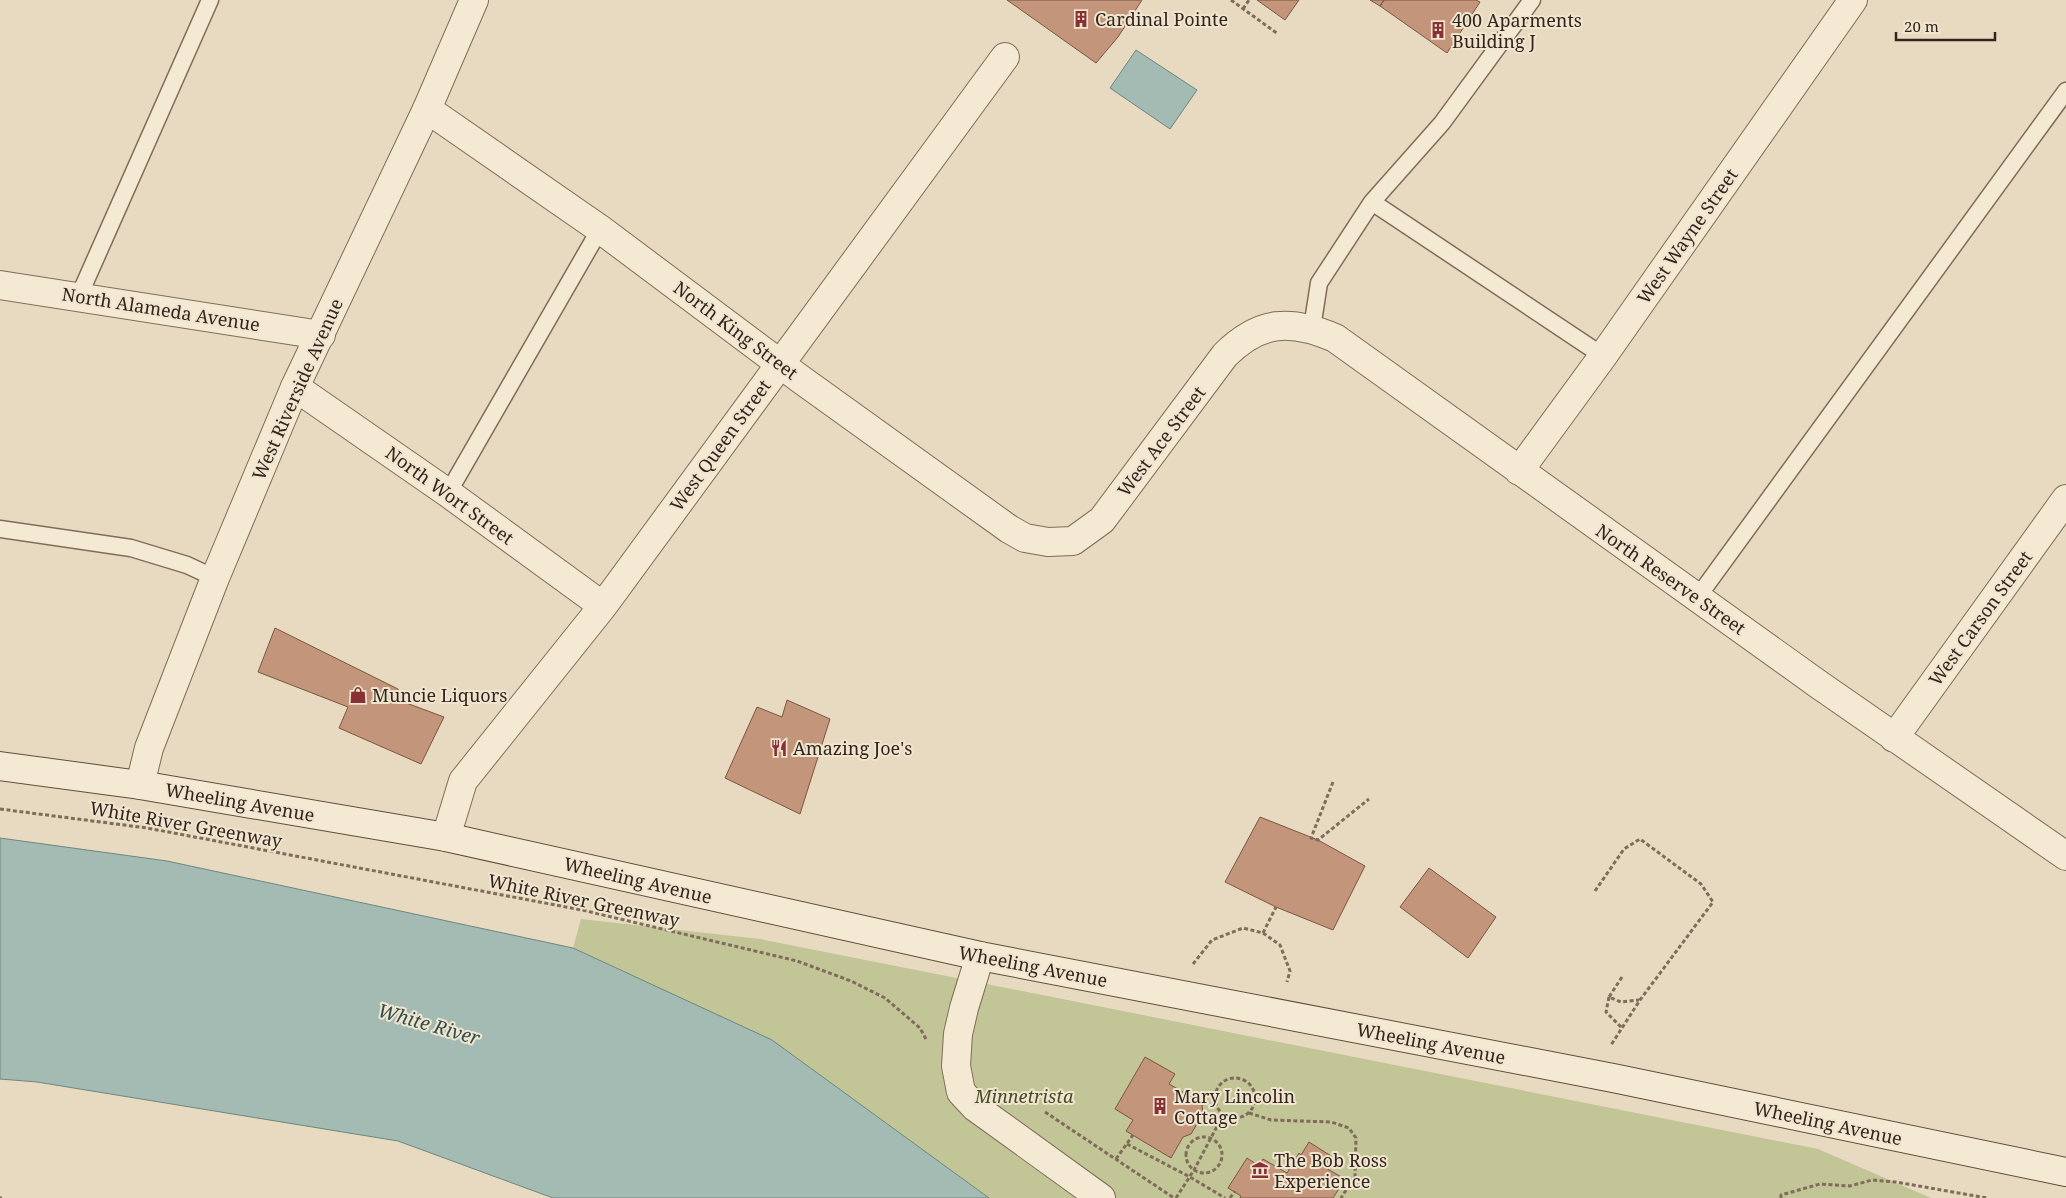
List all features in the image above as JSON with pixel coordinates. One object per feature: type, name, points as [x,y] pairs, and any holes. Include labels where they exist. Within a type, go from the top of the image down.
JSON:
[{"type":"street","name":"West Riverside Avenue","points":[[140,785],[149,748],[215,578],[295,387],[427,109],[474,0]]},
{"type":"street","name":"West Wayne Street","points":[[1519,471],[1603,356],[1853,0]]},
{"type":"street","name":"West Queen Street","points":[[446,837],[463,781],[603,606],[1005,57]]},
{"type":"street","name":"North King Street","points":[[427,109],[600,230],[799,378],[1009,529],[1025,538],[1048,542]]},
{"type":"street","name":"North Alameda Avenue","points":[[0,285],[321,334]]},
{"type":"street","name":"North Reserve Street","points":[[1269,327],[1291,324],[1312,328],[1335,338],[1894,738],[2066,856]]},
{"type":"street","name":"West Ace Street","points":[[1048,542],[1073,541],[1102,520],[1225,355],[1236,344],[1269,327]]},
{"type":"street","name":"North Wort Street","points":[[295,387],[448,493],[603,606]]},
{"type":"street","name":"West Carson Street","points":[[1894,738],[2066,499]]},
{"type":"street","name":"Wheeling Avenue","points":[[0,766],[140,785],[446,837],[980,956],[1613,1078],[2066,1172]]},
{"type":"street","points":[[980,956],[958,1034],[956,1066],[961,1092],[975,1107],[1101,1198]]},
{"type":"lane","points":[[79,296],[210,0]]},
{"type":"lane","points":[[1312,328],[1319,283],[1372,202],[1442,123],[1525,2]]},
{"type":"lane","points":[[1697,598],[2066,91]]},
{"type":"lane","points":[[1372,202],[1603,356]]},
{"type":"lane","points":[[448,493],[600,230]]},
{"type":"lane","points":[[0,529],[131,548],[187,565],[215,578]]},
{"type":"path","points":[[1231,0],[1278,34]]},
{"type":"path","points":[[1243,9],[1249,0]]},
{"type":"path","points":[[1333,782],[1311,838],[1318,840],[1369,799]]},
{"type":"path","name":"White River Greenway","points":[[0,809],[147,828],[572,908],[797,962],[851,981],[885,998],[920,1028],[930,1046]]},
{"type":"path","points":[[1595,891],[1624,849],[1640,839],[1701,884],[1713,902],[1640,1000],[1611,1044]]},
{"type":"path","points":[[1263,933],[1276,907]]},
{"type":"path","points":[[1193,964],[1212,940],[1243,928],[1263,933],[1280,945],[1290,971],[1287,982]]},
{"type":"path","points":[[1621,1027],[1606,1012],[1608,997],[1622,977]]},
{"type":"path","points":[[1608,997],[1621,1002],[1640,1000]]},
{"type":"path","points":[[1235,1078],[1248,1082],[1255,1094],[1253,1108],[1249,1113],[1236,1118],[1223,1115],[1216,1105],[1216,1092],[1223,1082],[1235,1078]]},
{"type":"path","points":[[1045,1112],[1175,1198],[1190,1177],[1223,1115]]},
{"type":"path","points":[[1249,1113],[1271,1120],[1331,1122],[1348,1128],[1356,1138],[1355,1176],[1341,1198]]},
{"type":"path","points":[[1116,1159],[1132,1135]]},
{"type":"path","points":[[1197,1138],[1211,1139],[1222,1150],[1221,1162],[1218,1167],[1208,1173],[1202,1174],[1194,1170],[1188,1164],[1186,1158],[1188,1146],[1197,1138]]},
{"type":"path","points":[[1127,1144],[1190,1177],[1225,1198]]},
{"type":"path","points":[[1781,1198],[1781,1195],[1820,1184],[1850,1186],[1872,1180],[1896,1182],[1987,1198]]},
{"type":"path","points":[[1230,1198],[1234,1192]]},
{"type":"green space","name":"Minnetrista","points":[[581,919],[760,939],[1818,1149],[1931,1198],[989,1198],[772,1040],[573,948]]},
{"type":"water","points":[[1136,50],[1197,90],[1170,129],[1110,88]]},
{"type":"water","name":"White River","points":[[0,838],[167,861],[573,948],[772,1040],[989,1198],[553,1198],[398,1141],[37,1082],[0,1079]]},
{"type":"building","name":"Cardinal Pointe","points":[[1007,0],[1142,0],[1118,37],[1096,63]]},
{"type":"building","points":[[1257,0],[1299,0],[1285,20]]},
{"type":"building","points":[[1370,0],[1384,0],[1380,6]]},
{"type":"building","name":"400 Aparments Building J","points":[[1384,0],[1476,0],[1480,2],[1447,53],[1380,6]]},
{"type":"building","name":"Muncie Liquors","points":[[275,628],[398,689],[401,701],[444,717],[421,764],[339,728],[348,707],[258,672]]},
{"type":"building","name":"Amazing Joe's","points":[[787,700],[830,719],[800,814],[725,778],[757,707],[782,717]]},
{"type":"building","points":[[1260,817],[1318,840],[1365,866],[1333,930],[1276,907],[1225,882]]},
{"type":"building","points":[[1429,868],[1496,917],[1468,958],[1400,907]]},
{"type":"building","name":"Mary Lincolin Cottage","points":[[1145,1057],[1175,1074],[1169,1084],[1202,1103],[1203,1114],[1191,1134],[1183,1137],[1171,1158],[1126,1131],[1133,1120],[1115,1109]]},
{"type":"building","name":"The Bob Ross Experience","points":[[1309,1142],[1331,1156],[1324,1167],[1345,1179],[1333,1198],[1240,1198],[1241,1196],[1228,1188],[1247,1158],[1259,1166],[1263,1159],[1287,1173],[1299,1153],[1301,1155]]},
{"type":"place","name":"Cardinal Pointe","points":[[1081,19]]},
{"type":"place","name":"400 Aparments Building J","points":[[1438,30]]},
{"type":"place","name":"Muncie Liquors","points":[[358,695]]},
{"type":"place","name":"Amazing Joe's","points":[[779,748]]},
{"type":"place","name":"Mary Lincolin Cottage","points":[[1160,1106]]},
{"type":"place","name":"The Bob Ross Experience","points":[[1260,1170]]}]
